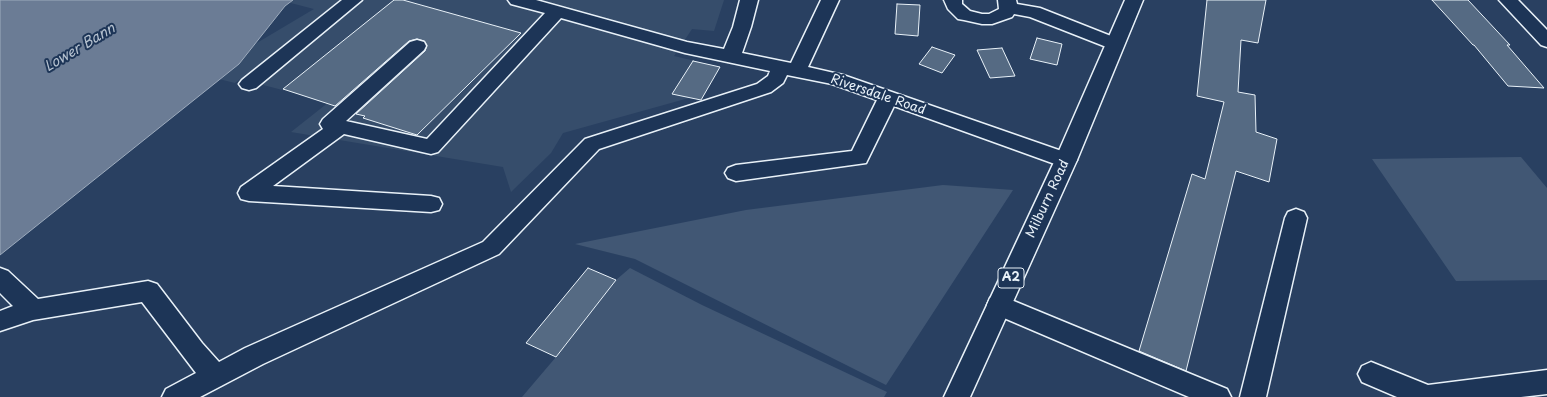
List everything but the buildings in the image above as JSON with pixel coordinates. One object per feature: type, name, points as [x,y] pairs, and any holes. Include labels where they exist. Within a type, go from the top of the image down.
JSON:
[{"type":"street","points":[[249,84],[353,0]]},
{"type":"street","name":"Riversdale Road","points":[[517,0],[553,6],[685,47],[836,79],[1066,160]]},
{"type":"street","points":[[732,57],[749,0]]},
{"type":"street","points":[[175,397],[254,356],[491,248],[592,144],[764,88],[789,69],[830,0]]},
{"type":"street","points":[[953,0],[954,5],[964,15],[982,20],[1000,17],[1006,13],[1008,4],[1034,12],[1115,44]]},
{"type":"street","name":"Milburn Road","points":[[957,397],[1066,160],[1134,0]]},
{"type":"street","points":[[1508,0],[1547,41]]},
{"type":"street","points":[[417,46],[330,124],[432,147],[553,6]]},
{"type":"street","points":[[736,173],[859,158],[888,98]]},
{"type":"street","points":[[341,126],[249,194],[431,204]]},
{"type":"street","points":[[1254,397],[1296,218]]},
{"type":"street","points":[[0,278],[33,310]]},
{"type":"street","points":[[0,322],[33,310],[148,291],[193,351],[215,376]]},
{"type":"street","points":[[999,305],[1218,397]]},
{"type":"street","points":[[1371,374],[1428,397],[1547,382]]},
{"type":"shaded area","points":[[289,0],[724,0],[714,31],[692,29],[674,56],[712,65],[696,96],[563,133],[551,153],[511,192],[503,167],[291,132],[329,102],[240,79],[235,83],[203,75],[314,9],[287,2]]},
{"type":"shaded area","points":[[1521,157],[1547,188],[1547,280],[1456,281],[1372,159]]},
{"type":"shaded area","points":[[943,185],[1013,190],[886,385],[635,259],[575,244],[746,210]]},
{"type":"shaded area","points":[[630,268],[702,305],[887,392],[884,397],[522,397],[556,357],[616,280]]},
{"type":"water","name":"Lower Bann","points":[[0,0],[293,0],[285,6],[239,64],[0,255]]}]
